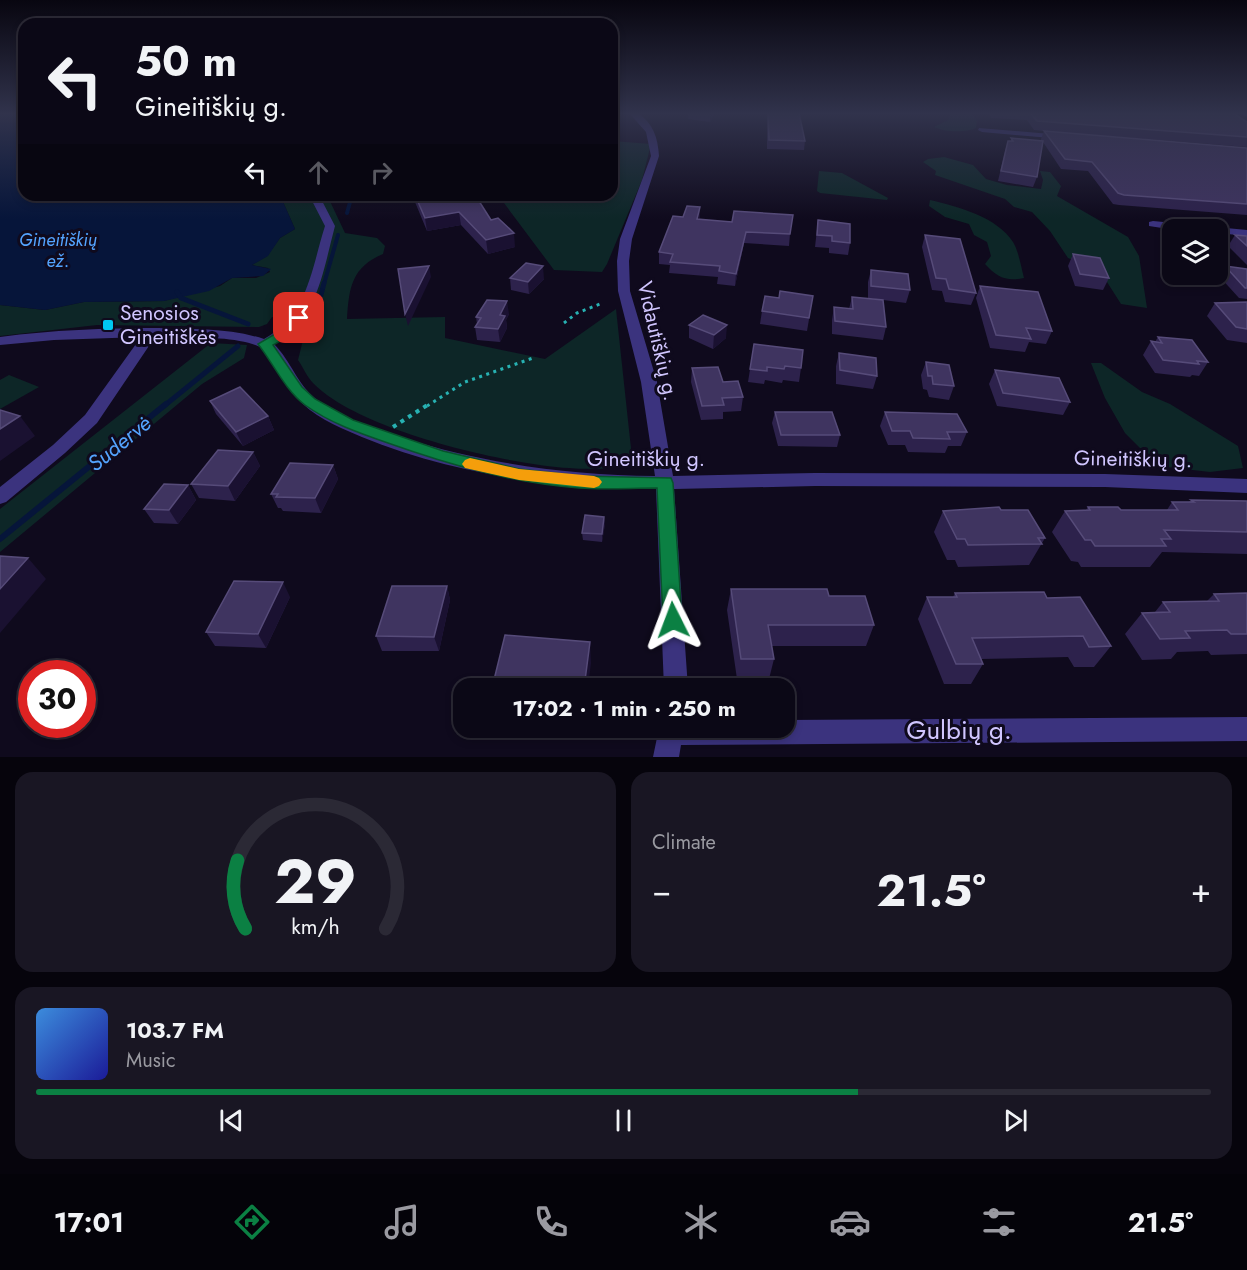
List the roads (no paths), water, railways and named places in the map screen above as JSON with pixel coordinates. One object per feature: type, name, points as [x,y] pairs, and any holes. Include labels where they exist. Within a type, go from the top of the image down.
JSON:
[{"type":"street","name":"Vidautiškių g.","points":[[655,148],[655,156],[626,239],[623,261],[624,291],[649,382],[665,483],[675,678]]},
{"type":"street","points":[[0,341],[51,336],[150,334],[225,336],[250,339],[265,344],[291,327],[306,305],[330,226],[317,201]]},
{"type":"street","points":[[1153,224],[1162,225]]},
{"type":"street","points":[[1228,231],[1247,233]]},
{"type":"street","points":[[0,497],[59,449],[90,419],[150,334]]},
{"type":"street","name":"Gineitiškių g.","points":[[265,344],[297,390],[310,402],[338,418],[380,436],[450,459],[519,475],[580,482],[1148,480],[1247,486]]},
{"type":"street","name":"Gulbių g.","points":[[669,739],[1247,729]]},
{"type":"water","name":"Gineitiškių ež.","points":[[0,148],[18,148],[18,201],[283,201],[295,229],[280,238],[268,256],[252,265],[271,269],[263,276],[232,278],[209,291],[164,301],[84,302],[45,310],[0,305]]},
{"type":"waterway","points":[[347,213],[350,201]]},
{"type":"waterway","points":[[324,284],[338,235]]},
{"type":"waterway","points":[[321,295],[324,283]]},
{"type":"waterway","name":"Sudervė","points":[[177,292],[181,298],[248,324]]},
{"type":"waterway","name":"Sudervė","points":[[164,406],[238,346]]},
{"type":"waterway","name":"Sudervė","points":[[0,539],[166,404]]},
{"type":"place","name":"Senosios Gineitiškės","points":[[108,325]]}]
